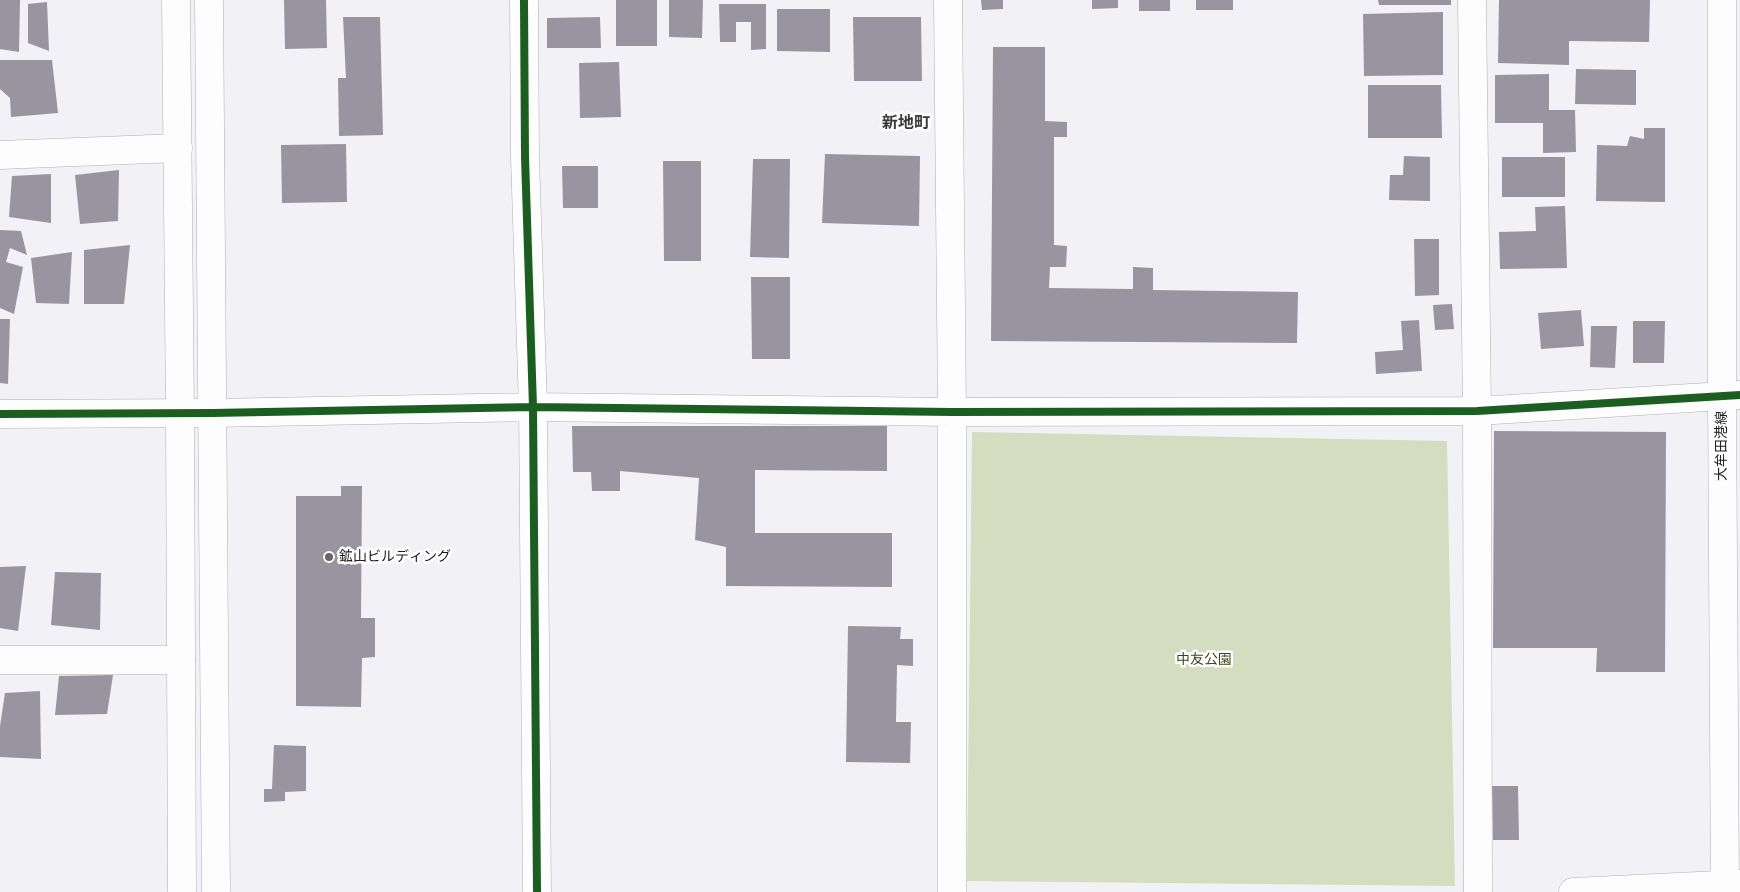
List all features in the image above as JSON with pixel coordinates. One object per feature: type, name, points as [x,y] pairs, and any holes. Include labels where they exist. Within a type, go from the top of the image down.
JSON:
[{"type":"street","points":[[176,0],[182,892]]},
{"type":"street","points":[[209,0],[216,892]]},
{"type":"street","points":[[524,0],[525,157],[532,407],[537,892]]},
{"type":"street","points":[[948,0],[952,412],[952,892]]},
{"type":"street","points":[[1472,0],[1477,411],[1478,892]]},
{"type":"street","name":"大牟田港線","points":[[1722,0],[1731,395],[1730,887]]},
{"type":"street","points":[[0,155],[178,148]]},
{"type":"street","points":[[0,414],[212,413],[532,407],[952,412],[1477,411],[1731,395]]},
{"type":"street","points":[[0,660],[181,660]]},
{"type":"street","points":[[1573,892],[1730,887]]},
{"type":"green space","name":"中友公園","points":[[972,432],[1447,441],[1455,886],[967,881]]},
{"type":"building","points":[[0,0],[20,0],[19,52],[0,49]]},
{"type":"building","points":[[284,0],[326,0],[327,48],[285,49]]},
{"type":"building","points":[[616,0],[657,0],[657,46],[616,46]]},
{"type":"building","points":[[669,0],[703,0],[702,38],[669,37]]},
{"type":"building","points":[[981,0],[1003,0],[1003,9],[982,10]]},
{"type":"building","points":[[1092,0],[1118,0],[1118,8],[1092,9]]},
{"type":"building","points":[[1139,0],[1170,0],[1170,11],[1139,11]]},
{"type":"building","points":[[1196,0],[1233,0],[1233,10],[1196,10]]},
{"type":"building","points":[[1378,0],[1451,0],[1451,5],[1379,5]]},
{"type":"building","points":[[1499,0],[1650,0],[1649,42],[1569,41],[1569,65],[1498,63]]},
{"type":"building","points":[[47,2],[49,51],[28,43],[28,4]]},
{"type":"building","points":[[719,4],[766,4],[766,49],[751,50],[751,22],[736,22],[736,42],[720,42]]},
{"type":"building","points":[[777,9],[830,9],[830,52],[777,51]]},
{"type":"building","points":[[1443,12],[1443,75],[1364,76],[1363,14]]},
{"type":"building","points":[[343,17],[380,17],[383,135],[339,136],[338,78],[346,78]]},
{"type":"building","points":[[600,17],[601,48],[547,48],[547,18]]},
{"type":"building","points":[[853,17],[921,17],[922,81],[854,81]]},
{"type":"building","points":[[993,47],[1045,47],[1045,121],[1067,122],[1067,137],[1054,137],[1054,245],[1067,246],[1066,267],[1050,267],[1049,288],[1133,289],[1133,267],[1153,268],[1153,290],[1298,292],[1297,343],[991,341]]},
{"type":"building","points":[[0,60],[52,60],[58,113],[11,117],[10,98],[0,89]]},
{"type":"building","points":[[619,62],[621,117],[580,118],[579,63]]},
{"type":"building","points":[[1576,69],[1636,70],[1636,105],[1575,104]]},
{"type":"building","points":[[1549,74],[1549,110],[1575,110],[1576,152],[1543,153],[1543,123],[1495,123],[1495,75]]},
{"type":"building","points":[[1368,85],[1441,85],[1442,138],[1368,138]]},
{"type":"building","points":[[1644,128],[1665,128],[1665,202],[1596,201],[1597,145],[1627,146],[1630,136],[1644,139]]},
{"type":"building","points":[[346,144],[347,202],[282,203],[281,145]]},
{"type":"building","points":[[825,154],[920,156],[919,226],[822,223]]},
{"type":"building","points":[[1404,156],[1430,157],[1430,201],[1389,200],[1390,175],[1403,175]]},
{"type":"building","points":[[1502,157],[1565,157],[1565,197],[1502,197]]},
{"type":"building","points":[[753,159],[790,159],[789,258],[750,257]]},
{"type":"building","points":[[663,161],[701,161],[701,261],[664,261]]},
{"type":"building","points":[[562,166],[598,166],[598,208],[563,208]]},
{"type":"building","points":[[119,170],[118,221],[80,224],[75,175]]},
{"type":"building","points":[[51,174],[51,223],[9,217],[12,176]]},
{"type":"building","points":[[1565,206],[1567,268],[1500,269],[1499,232],[1536,231],[1535,207]]},
{"type":"building","points":[[0,230],[21,231],[27,255],[10,248],[6,262],[23,267],[14,314],[0,308]]},
{"type":"building","points":[[1414,239],[1439,239],[1439,295],[1415,296]]},
{"type":"building","points":[[130,245],[124,304],[84,304],[84,250]]},
{"type":"building","points":[[72,252],[69,304],[36,303],[31,258]]},
{"type":"building","points":[[751,277],[790,277],[790,359],[752,359]]},
{"type":"building","points":[[1452,304],[1454,329],[1435,330],[1433,305]]},
{"type":"building","points":[[1581,310],[1584,346],[1541,349],[1538,313]]},
{"type":"building","points":[[0,319],[10,319],[8,384],[0,383]]},
{"type":"building","points":[[1419,320],[1422,371],[1376,374],[1375,352],[1403,350],[1401,321]]},
{"type":"building","points":[[1633,321],[1665,321],[1664,363],[1633,363]]},
{"type":"building","points":[[1591,326],[1617,326],[1615,368],[1590,367]]},
{"type":"building","points":[[572,426],[887,426],[887,471],[755,470],[755,533],[892,533],[892,587],[726,586],[726,547],[695,540],[699,478],[620,471],[620,491],[592,491],[591,472],[573,472]]},
{"type":"building","points":[[1494,431],[1666,432],[1665,672],[1596,672],[1597,648],[1493,648]]},
{"type":"building","name":"鉱山ビルディング","points":[[341,486],[362,486],[361,618],[375,618],[375,657],[362,658],[361,707],[296,706],[296,496],[341,496]]},
{"type":"building","points":[[26,566],[18,631],[0,628],[0,567]]},
{"type":"building","points":[[55,572],[101,573],[100,630],[51,625]]},
{"type":"building","points":[[848,626],[901,627],[900,639],[913,639],[913,666],[897,665],[896,722],[911,722],[910,763],[846,762]]},
{"type":"building","points":[[113,675],[107,714],[55,715],[59,676]]},
{"type":"building","points":[[40,691],[41,759],[0,757],[0,726],[5,693]]},
{"type":"building","points":[[274,745],[306,746],[306,791],[285,792],[285,801],[264,802],[264,789],[272,789]]},
{"type":"building","points":[[1492,786],[1518,786],[1519,840],[1493,840]]},
{"type":"cycle path","points":[[524,0],[525,157],[533,407],[537,892]]},
{"type":"cycle path","points":[[0,414],[212,413],[533,407],[952,412],[1477,411],[1740,395]]},
{"type":"place","name":"鉱山ビルディング","points":[[329,557]]},
{"type":"district","name":"新地町","points":[[906,124]]}]
